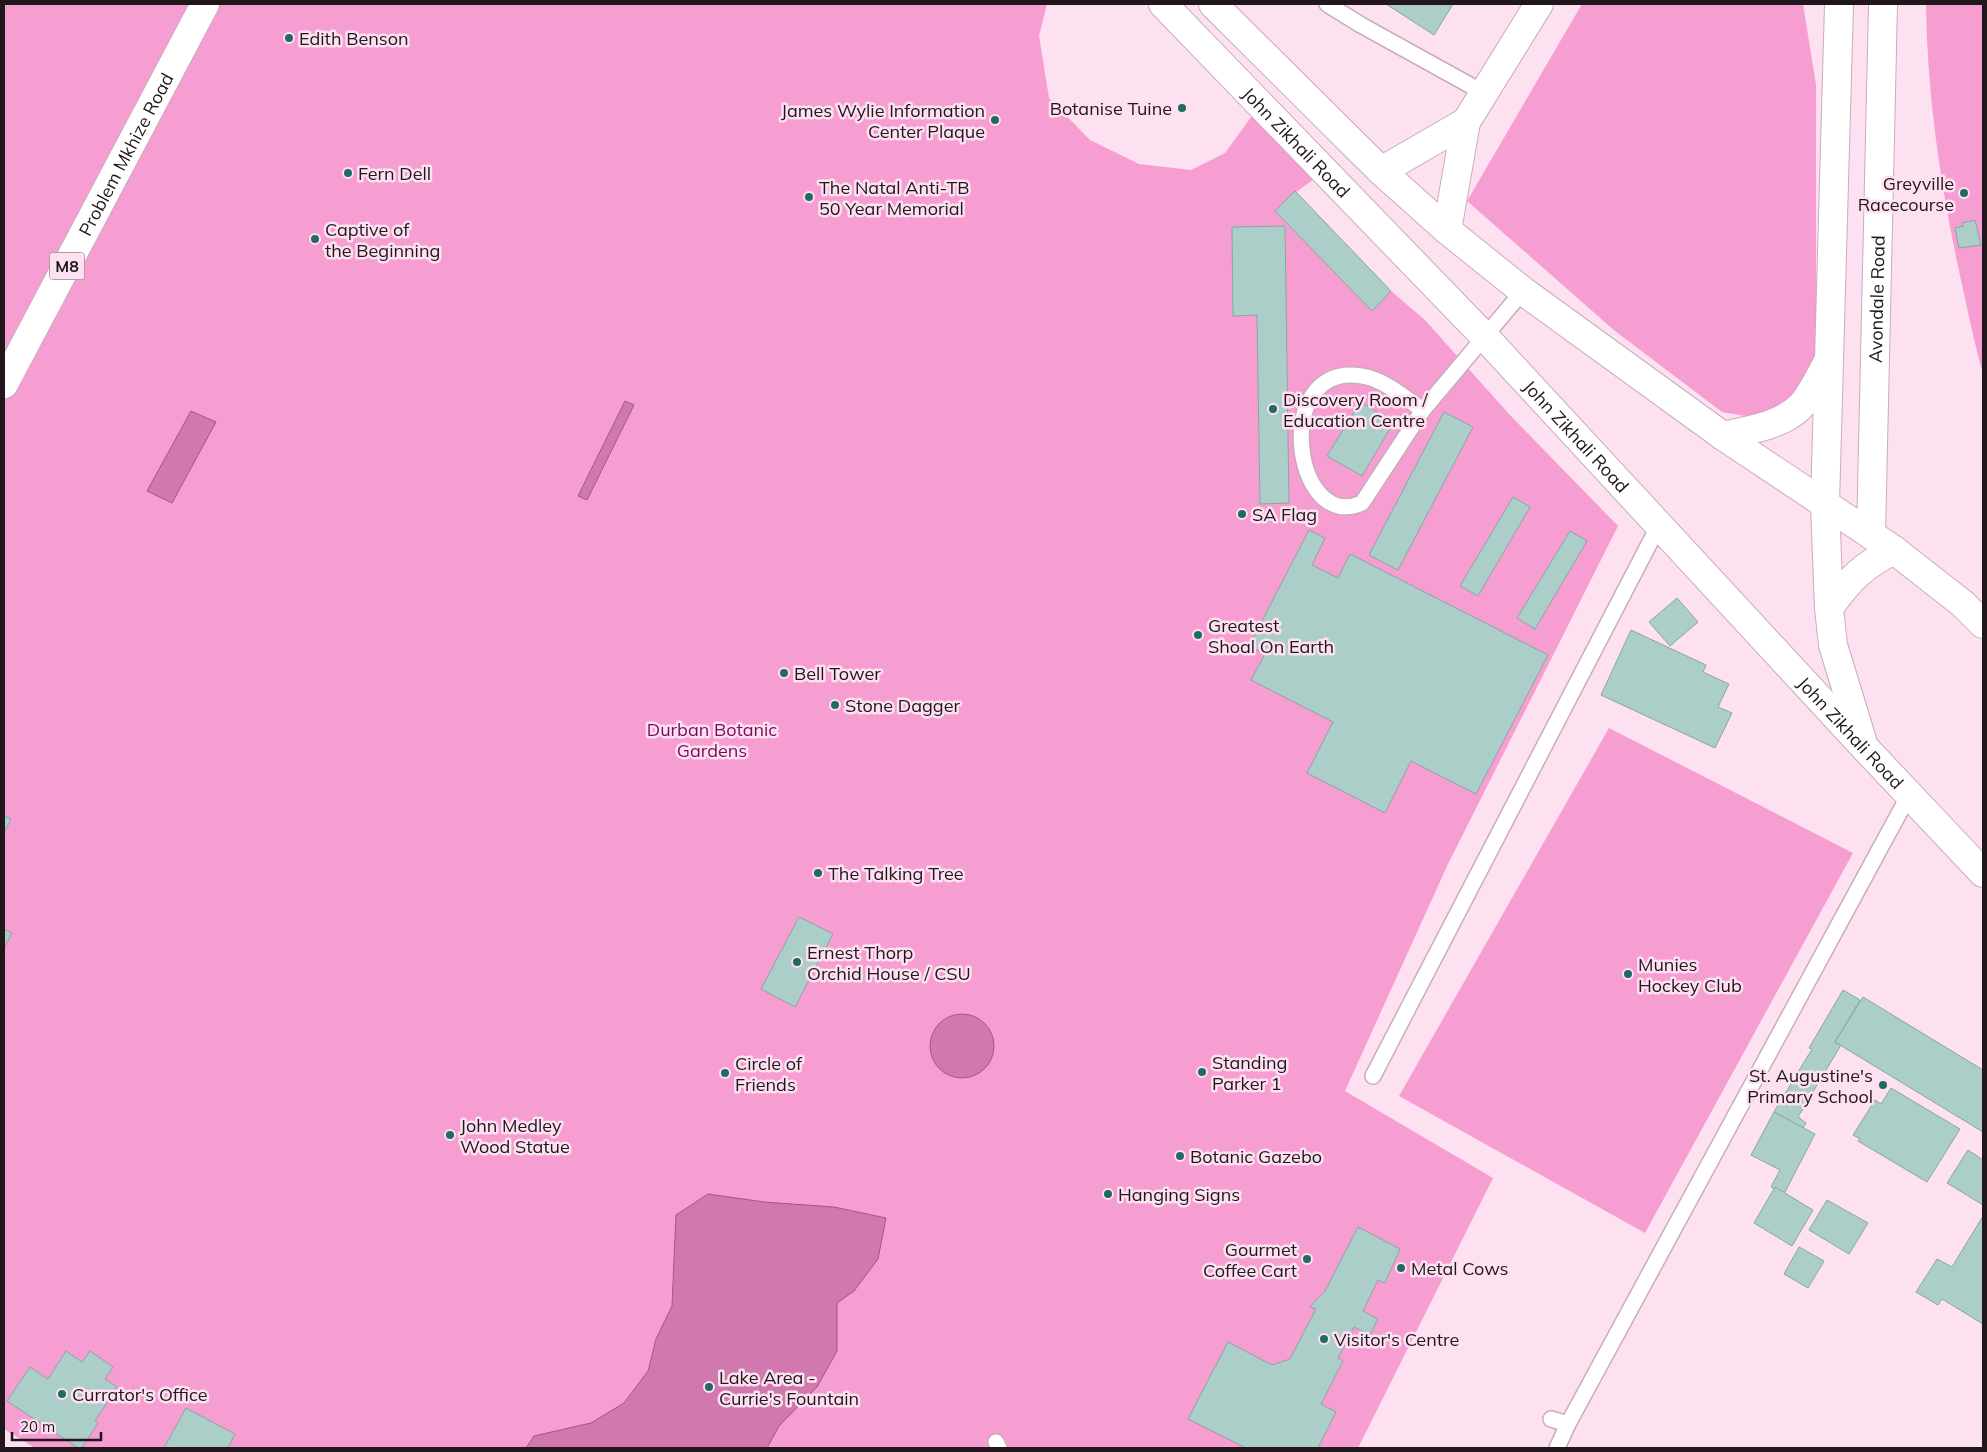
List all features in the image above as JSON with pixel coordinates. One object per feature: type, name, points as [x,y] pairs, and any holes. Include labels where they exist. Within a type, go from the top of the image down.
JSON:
[{"type":"main road","name":"Problem Mkhize Road","points":[[4,384],[205,4]]},
{"type":"main road","name":"John Zikhali Road","points":[[1163,4],[1484,336],[1909,796],[1983,873]]},
{"type":"main road","name":"John Zikhali Road","points":[[1213,4],[1382,171],[1447,230],[1523,291],[1723,436],[1894,550],[1963,604],[1983,624]]},
{"type":"main road","points":[[1447,230],[1466,122],[1539,4]]},
{"type":"main road","points":[[1823,4],[1838,39]]},
{"type":"main road","points":[[1839,4],[1825,504],[1829,608],[1834,645],[1865,748]]},
{"type":"main road","name":"Avondale Road","points":[[1871,535],[1882,4]]},
{"type":"main road","points":[[1382,171],[1466,122]]},
{"type":"main road","points":[[1723,436],[1760,427],[1786,418],[1801,406],[1829,360]]},
{"type":"main road","points":[[1829,608],[1848,581],[1860,570],[1872,561],[1894,550]]},
{"type":"lane","points":[[1327,4],[1361,25],[1484,93]]},
{"type":"lane","points":[[1423,410],[1370,378],[1354,375],[1335,378],[1322,384],[1310,400],[1304,417],[1301,435],[1302,453],[1308,476],[1319,494],[1332,505],[1343,508],[1354,507],[1362,503],[1423,410],[1523,291]]},
{"type":"lane","points":[[1373,1076],[1659,525]]},
{"type":"lane","points":[[1557,1448],[1568,1424],[1909,796]]},
{"type":"lane","points":[[1551,1419],[1568,1424]]},
{"type":"green space","name":"Durban Botanic Gardens","points":[[4,4],[1047,4],[1039,36],[1049,98],[1090,140],[1139,164],[1191,170],[1225,153],[1254,113],[1313,180],[1296,192],[1391,291],[1425,320],[1509,414],[1618,526],[1448,864],[1345,1091],[1493,1178],[1358,1448],[35,1448],[4,1429]]},
{"type":"green space","points":[[1582,4],[1803,4],[1816,85],[1816,357],[1801,388],[1779,410],[1751,417],[1722,412],[1615,331],[1467,201]]},
{"type":"green space","name":"Greyville Racecourse","points":[[1926,4],[1983,4],[1983,374],[1955,254],[1942,183],[1929,76]]},
{"type":"green space","name":"Munies Hockey Club","points":[[1609,728],[1853,853],[1645,1233],[1399,1096]]},
{"type":"shaded area","points":[[625,401],[634,405],[587,500],[578,496]]},
{"type":"shaded area","points":[[191,411],[216,422],[172,503],[147,491]]},
{"type":"shaded area","points":[[962,1014],[974,1016],[985,1023],[992,1034],[994,1046],[992,1058],[985,1069],[974,1076],[962,1078],[950,1076],[939,1069],[932,1058],[930,1046],[932,1034],[939,1023],[950,1016]]},
{"type":"shaded area","points":[[708,1194],[764,1202],[834,1207],[886,1218],[878,1259],[854,1291],[837,1303],[837,1351],[817,1387],[779,1426],[767,1448],[526,1448],[534,1436],[591,1423],[624,1403],[648,1371],[656,1339],[672,1306],[676,1215]]},
{"type":"building","points":[[1386,4],[1453,4],[1434,35]]},
{"type":"building","points":[[1295,191],[1391,291],[1372,311],[1275,211]]},
{"type":"building","points":[[1975,220],[1981,245],[1959,248],[1955,228],[1963,226],[1962,223]]},
{"type":"building","name":"Discovery Room / Education Centre","points":[[1285,226],[1289,503],[1260,504],[1257,315],[1233,316],[1232,227]]},
{"type":"building","points":[[1360,402],[1394,422],[1362,476],[1327,456]]},
{"type":"building","points":[[1444,412],[1473,427],[1398,570],[1369,555]]},
{"type":"building","points":[[1513,497],[1530,507],[1478,596],[1460,586]]},
{"type":"building","points":[[1309,530],[1325,538],[1312,565],[1338,578],[1350,554],[1548,655],[1476,794],[1411,761],[1385,813],[1307,773],[1333,722],[1251,680],[1265,654],[1249,646]]},
{"type":"building","points":[[1570,531],[1587,541],[1535,629],[1517,618]]},
{"type":"building","points":[[1677,598],[1698,622],[1670,646],[1649,622]]},
{"type":"building","points":[[1631,630],[1706,665],[1703,672],[1729,684],[1718,707],[1732,713],[1715,748],[1601,695]]},
{"type":"building","points":[[4,816],[11,819],[4,833]]},
{"type":"building","name":"Ernest Thorp Orchid House / CSU","points":[[799,917],[833,934],[795,1007],[761,989]]},
{"type":"building","points":[[4,929],[12,933],[4,948]]},
{"type":"building","points":[[1843,990],[1860,1000],[1835,1042],[1841,1045],[1798,1117],[1806,1123],[1803,1128],[1774,1112],[1812,1049],[1809,1048]]},
{"type":"building","points":[[1863,997],[1983,1070],[1983,1132],[1835,1042]]},
{"type":"building","points":[[1891,1088],[1960,1129],[1927,1182],[1858,1141],[1860,1139],[1853,1135],[1875,1100],[1881,1104]]},
{"type":"building","points":[[1774,1112],[1815,1134],[1784,1194],[1771,1187],[1780,1170],[1751,1155]]},
{"type":"building","points":[[1968,1150],[1983,1160],[1983,1205],[1947,1183]]},
{"type":"building","points":[[1775,1187],[1813,1210],[1792,1246],[1754,1223]]},
{"type":"building","points":[[1827,1200],[1868,1223],[1849,1254],[1809,1230]]},
{"type":"building","points":[[1983,1216],[1983,1324],[1942,1299],[1938,1305],[1916,1292],[1937,1259],[1952,1267]]},
{"type":"building","name":"Visitor's Centre","points":[[1358,1227],[1400,1249],[1385,1283],[1378,1280],[1363,1311],[1378,1319],[1370,1335],[1354,1327],[1338,1358],[1343,1361],[1321,1404],[1336,1412],[1318,1448],[1246,1448],[1188,1419],[1228,1342],[1272,1365],[1290,1359],[1316,1309],[1310,1307],[1325,1291]]},
{"type":"building","points":[[1799,1247],[1824,1261],[1808,1288],[1784,1274]]},
{"type":"building","name":"Currator's Office","points":[[66,1351],[82,1362],[90,1351],[113,1367],[105,1379],[117,1387],[95,1421],[98,1423],[82,1448],[78,1448],[7,1401],[30,1367],[48,1379]]},
{"type":"building","points":[[186,1408],[235,1434],[228,1448],[164,1448]]},
{"type":"place","name":"Edith Benson","points":[[289,38]]},
{"type":"place","name":"Botanise Tuine","points":[[1182,108]]},
{"type":"place","name":"James Wylie Information Center Plaque","points":[[995,120]]},
{"type":"place","name":"Fern Dell","points":[[348,173]]},
{"type":"place","name":"Greyville Racecourse","points":[[1964,193]]},
{"type":"place","name":"The Natal Anti-TB 50 Year Memorial","points":[[809,197]]},
{"type":"place","name":"Captive of the Beginning","points":[[315,239]]},
{"type":"place","name":"Discovery Room / Education Centre","points":[[1273,409]]},
{"type":"place","name":"SA Flag","points":[[1242,514]]},
{"type":"place","name":"Greatest Shoal On Earth","points":[[1198,635]]},
{"type":"place","name":"Bell Tower","points":[[784,673]]},
{"type":"place","name":"Stone Dagger","points":[[835,705]]},
{"type":"place","name":"The Talking Tree","points":[[818,873]]},
{"type":"place","name":"Ernest Thorp Orchid House / CSU","points":[[797,962]]},
{"type":"place","name":"Munies Hockey Club","points":[[1628,974]]},
{"type":"place","name":"Standing Parker 1","points":[[1202,1072]]},
{"type":"place","name":"Circle of Friends","points":[[725,1073]]},
{"type":"place","name":"St. Augustine's Primary School","points":[[1883,1085]]},
{"type":"place","name":"John Medley Wood Statue","points":[[450,1135]]},
{"type":"place","name":"Botanic Gazebo","points":[[1180,1156]]},
{"type":"place","name":"Hanging Signs","points":[[1108,1194]]},
{"type":"place","name":"Gourmet Coffee Cart","points":[[1307,1259]]},
{"type":"place","name":"Metal Cows","points":[[1401,1268]]},
{"type":"place","name":"Visitor's Centre","points":[[1324,1339]]},
{"type":"place","name":"Lake Area - Currie's Fountain","points":[[709,1387]]},
{"type":"place","name":"Currator's Office","points":[[62,1394]]}]
